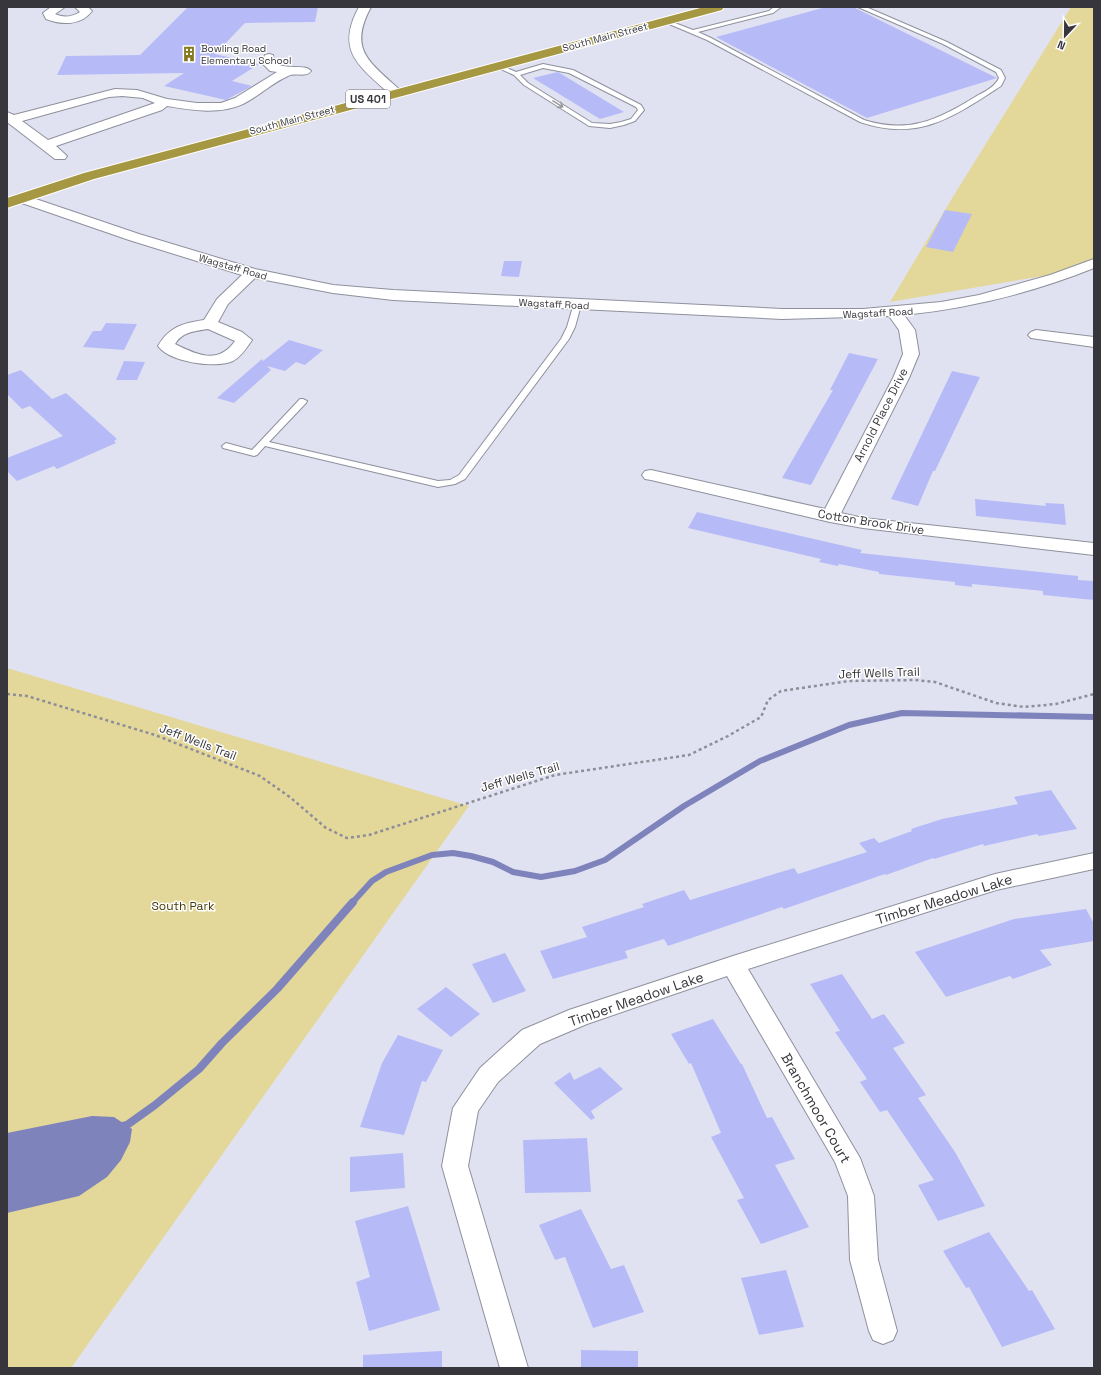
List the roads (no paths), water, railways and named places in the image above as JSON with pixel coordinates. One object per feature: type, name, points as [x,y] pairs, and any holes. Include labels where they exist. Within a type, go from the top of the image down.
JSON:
[{"type":"highway","name":"South Main Street","points":[[14,201],[89,176],[395,92],[718,7]]},
{"type":"street","points":[[59,7],[49,12],[50,17],[60,20],[78,17],[86,11],[81,7]]},
{"type":"street","points":[[365,7],[357,21],[353,37],[356,51],[395,92]]},
{"type":"street","points":[[269,58],[268,63],[274,68],[286,71],[305,71]]},
{"type":"street","points":[[10,118],[108,93],[123,92],[141,94],[164,102],[197,107],[222,107],[239,101],[286,71]]},
{"type":"street","points":[[47,145],[158,107],[164,102]]},
{"type":"street","points":[[10,118],[60,156]]},
{"type":"street","name":"Wagstaff Road","points":[[14,201],[252,273],[333,289],[394,295],[577,305],[837,315],[894,313],[941,307],[988,298],[1063,276],[1094,264]]},
{"type":"street","points":[[209,324],[222,302],[252,273]]},
{"type":"street","name":"Arnold Place Drive","points":[[830,517],[901,378],[911,354],[907,330],[894,313]]},
{"type":"street","points":[[1036,335],[1094,342]]},
{"type":"street","name":"Cotton Brook Drive","points":[[650,475],[830,517],[894,527],[1094,550]]},
{"type":"street","name":"Timber Meadow Lake","points":[[514,1368],[455,1166],[466,1108],[489,1075],[531,1037],[578,1018],[732,965],[995,882],[1094,861]]},
{"type":"street","name":"Branchmoor Court","points":[[732,965],[847,1158],[861,1196],[864,1260],[883,1331]]},
{"type":"lane","points":[[693,32],[771,12],[778,7]]},
{"type":"lane","points":[[665,21],[709,39],[862,121],[890,128],[905,128],[934,122],[999,84],[1002,78],[999,71],[944,43],[861,7]]},
{"type":"lane","points":[[496,65],[516,74],[525,83],[591,125],[610,126],[633,120],[641,110],[639,106],[571,71],[542,66],[516,74]]},
{"type":"lane","points":[[263,443],[438,484],[452,482],[462,477],[565,339],[571,327],[577,305]]},
{"type":"lane","points":[[226,446],[254,453],[303,401]]},
{"type":"water","points":[[92,1116],[114,1117],[132,1129],[130,1142],[121,1160],[107,1177],[79,1196],[7,1213],[7,1133]]},
{"type":"waterway","points":[[352,903],[372,881],[386,872],[432,855],[453,853],[471,856],[493,862],[513,872],[541,877],[575,871],[605,860],[684,806],[760,761],[849,725],[902,713],[1094,717]]},
{"type":"waterway","points":[[119,1127],[127,1125],[155,1105],[199,1069],[222,1043],[277,989],[353,902]]},
{"type":"place","name":"Bowling Road Elementary School","points":[[189,54]]},
{"type":"park label","name":"South Park","points":[[183,906]]}]
